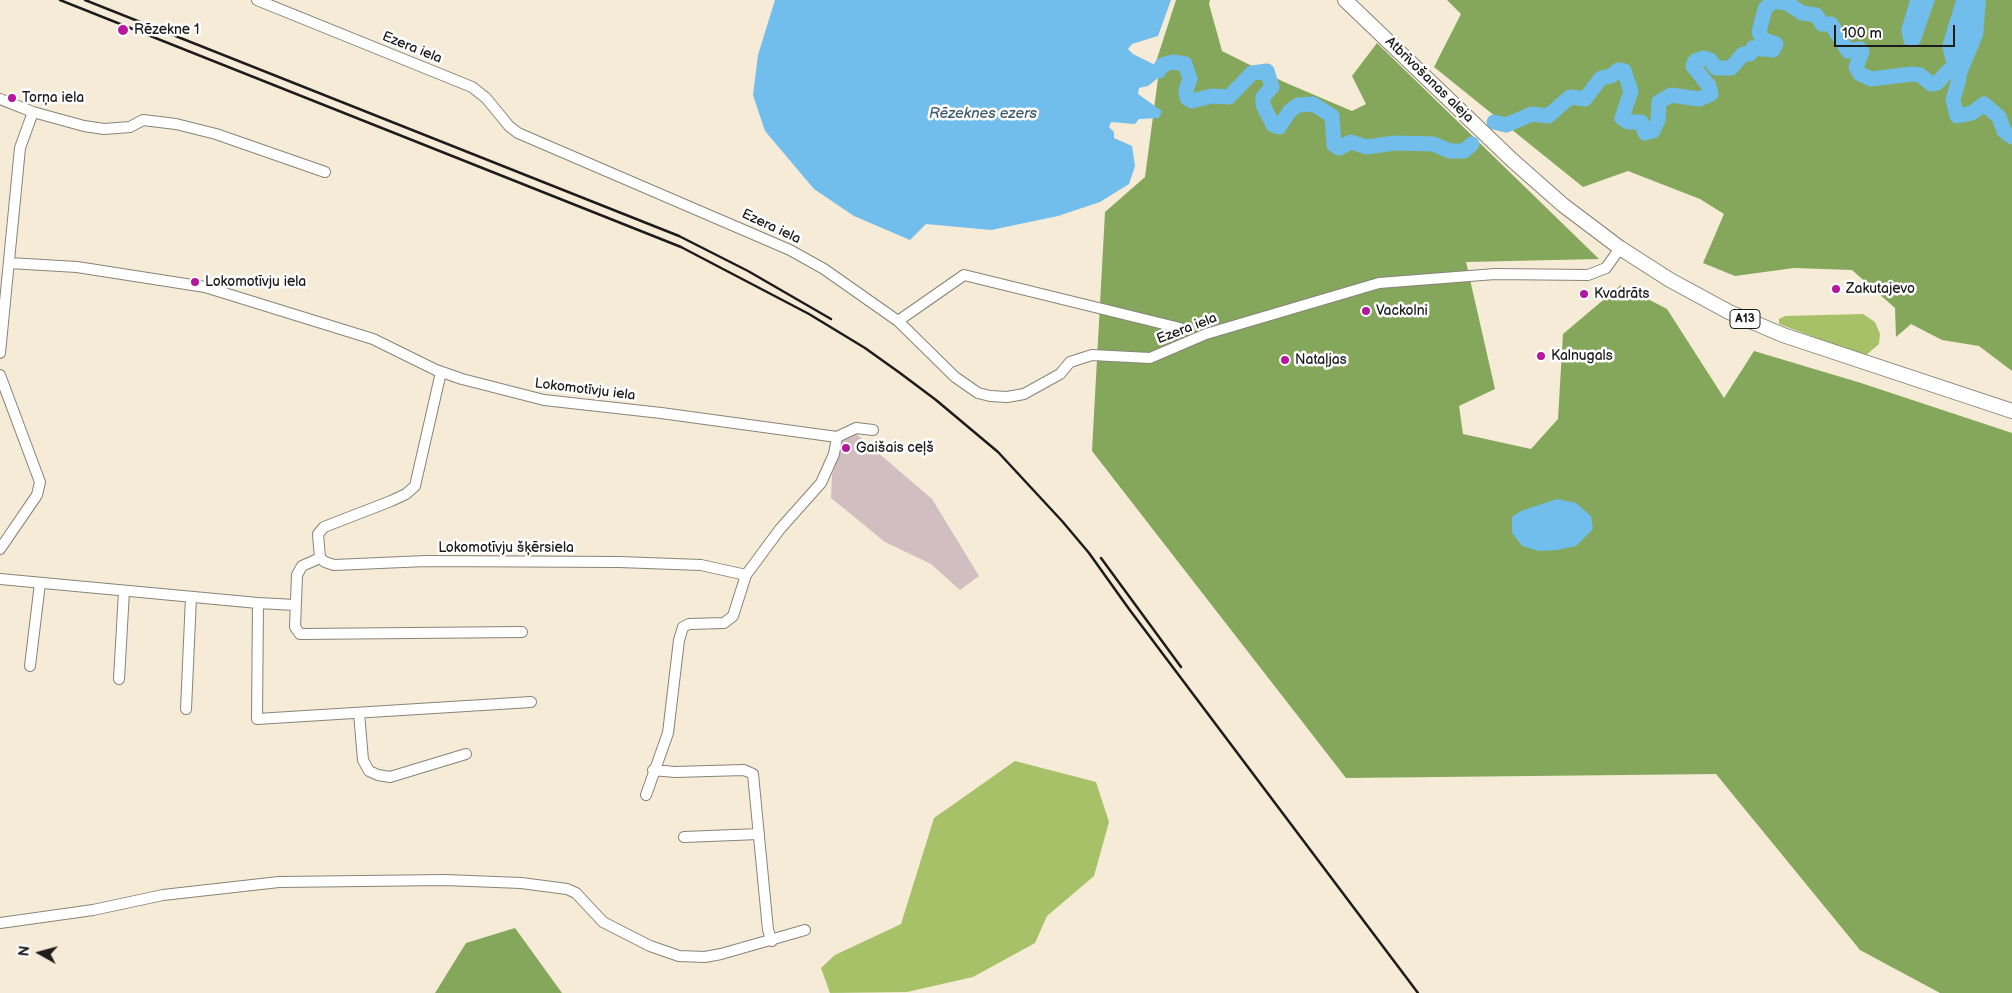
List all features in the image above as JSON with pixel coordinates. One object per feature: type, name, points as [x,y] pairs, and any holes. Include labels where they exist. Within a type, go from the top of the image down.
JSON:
[{"type":"main road","name":"Atbrīvošanas aleja","points":[[1345,0],[1512,160],[1562,205],[1620,248]]},
{"type":"main road","name":"A13","points":[[1620,248],[1670,280],[1729,312],[1775,332],[2012,411]]},
{"type":"street","name":"Ezera iela","points":[[257,0],[472,87],[486,98],[518,134],[790,250],[824,269],[898,321],[954,377],[968,387],[990,396],[1007,397],[1024,394],[1044,385],[1060,374],[1070,362],[1092,355],[1150,358],[1206,334],[1260,320],[1379,283],[1495,274],[1588,275],[1606,268],[1620,248]]},
{"type":"street","points":[[0,99],[33,112],[84,126],[104,129],[130,127],[143,120],[176,124],[216,134],[325,172]]},
{"type":"street","points":[[0,353],[20,148],[33,112]]},
{"type":"street","name":"Lokomotīvju iela","points":[[9,263],[77,266],[205,287],[373,339],[441,372],[544,400],[671,414],[837,437],[856,428],[873,430]]},
{"type":"street","points":[[898,321],[964,274],[1180,328]]},
{"type":"street","points":[[441,372],[415,486],[406,494],[391,501],[324,527],[318,534],[320,558],[299,570],[294,627],[298,633],[302,634],[522,632]]},
{"type":"street","points":[[0,375],[40,482],[37,495],[0,548]]},
{"type":"street","points":[[646,795],[653,770],[668,732],[681,631],[689,624],[720,624],[728,621],[736,611],[746,575],[780,529],[821,483],[834,454],[837,437]]},
{"type":"street","name":"Lokomotīvju šķērsiela","points":[[320,558],[334,564],[477,561],[619,562],[695,565],[746,575]]},
{"type":"street","points":[[0,579],[295,605]]},
{"type":"street","points":[[30,666],[40,584]]},
{"type":"street","points":[[119,679],[124,591]]},
{"type":"street","points":[[186,709],[191,597]]},
{"type":"street","points":[[258,603],[257,719],[531,702]]},
{"type":"street","points":[[359,713],[363,760],[369,771],[378,775],[390,777],[466,754]]},
{"type":"street","points":[[653,770],[666,772],[744,770],[751,772],[754,779],[768,930],[772,941]]},
{"type":"street","points":[[684,837],[759,834]]},
{"type":"street","points":[[0,923],[93,910],[163,895],[279,882],[445,880],[521,883],[567,889],[576,893],[607,925],[650,946],[679,956],[705,958],[772,941],[805,930]]},
{"type":"shaded area","points":[[847,426],[932,499],[979,576],[960,590],[931,564],[885,542],[831,498],[832,475]]},
{"type":"green space","points":[[1176,0],[1210,0],[1209,4],[1222,51],[1284,82],[1352,111],[1366,104],[1352,76],[1377,43],[1599,259],[1466,262],[1495,389],[1459,406],[1463,434],[1531,449],[1558,419],[1563,334],[1621,285],[1667,309],[1724,398],[1754,351],[1861,383],[2012,433],[2012,993],[1940,993],[1860,950],[1716,774],[1346,778],[1092,451],[1105,212],[1145,177],[1159,71],[1155,65]]},
{"type":"green space","points":[[1447,0],[2012,0],[2012,371],[1979,346],[1942,340],[1911,324],[1896,337],[1895,308],[1852,270],[1794,268],[1735,276],[1703,263],[1724,214],[1700,199],[1628,171],[1583,187],[1434,67],[1461,14]]},
{"type":"green space","points":[[1863,314],[1875,322],[1880,334],[1879,344],[1865,356],[1779,324],[1779,319],[1785,316]]},
{"type":"green space","points":[[1015,761],[1096,782],[1109,822],[1094,876],[1047,916],[1035,943],[973,977],[907,992],[830,993],[821,968],[835,955],[901,924],[934,818]]},
{"type":"green space","points":[[515,928],[562,993],[435,993],[466,943]]},
{"type":"water","name":"Rēzeknes ezers","points":[[775,0],[1171,0],[1158,36],[1132,44],[1128,49],[1133,54],[1155,65],[1159,71],[1158,78],[1148,86],[1139,88],[1138,94],[1162,111],[1159,118],[1139,119],[1135,124],[1111,122],[1109,127],[1114,132],[1114,138],[1132,146],[1135,166],[1129,184],[1100,202],[1058,216],[991,230],[926,224],[910,240],[854,216],[814,189],[765,131],[753,95],[758,55]]},
{"type":"water","points":[[1910,0],[1935,0],[1920,43],[1915,47],[1904,44],[1901,30]]},
{"type":"water","points":[[1956,0],[1986,0],[1983,36],[1966,77],[1959,79],[1957,72],[1948,71],[1942,46]]},
{"type":"water","points":[[1557,499],[1576,503],[1591,516],[1593,529],[1576,546],[1539,551],[1522,546],[1512,533],[1512,517],[1521,511]]},
{"type":"waterway","points":[[1494,122],[1506,125],[1532,114],[1548,116],[1570,97],[1585,99],[1601,78],[1611,76],[1618,70],[1624,71],[1631,91],[1622,118],[1628,122],[1641,122],[1645,133],[1653,131],[1658,120],[1659,102],[1671,95],[1699,99],[1711,94],[1709,86],[1693,66],[1695,61],[1703,58],[1710,60],[1716,68],[1731,68],[1743,54],[1750,54],[1753,48],[1773,50],[1776,44],[1762,39],[1759,32],[1765,9],[1773,1],[1787,3],[1802,13],[1816,15],[1822,24],[1831,24],[1848,51],[1860,49],[1862,52],[1856,67],[1860,74],[1871,79],[1912,74],[1920,75],[1931,84],[1937,83],[1948,71],[1957,72],[1959,79],[1953,100],[1957,116],[1972,113],[1984,104],[1999,117],[2004,131],[2012,137]]},
{"type":"waterway","points":[[1159,71],[1162,65],[1173,62],[1185,64],[1190,79],[1186,90],[1187,98],[1192,101],[1212,96],[1229,97],[1252,73],[1267,71],[1272,87],[1263,97],[1263,105],[1273,125],[1279,127],[1290,111],[1298,105],[1313,104],[1332,116],[1334,145],[1339,148],[1351,142],[1366,147],[1395,143],[1433,144],[1450,151],[1464,151],[1472,144]]},
{"type":"railway","points":[[60,0],[681,247],[809,314],[865,348],[900,373],[936,400],[998,452],[1089,553],[1418,993]]},
{"type":"railway","points":[[85,0],[679,236],[748,271],[831,319]]},
{"type":"railway","points":[[1101,558],[1181,667]]},
{"type":"place","name":"Rēzekne 1","points":[[123,30]]},
{"type":"place","name":"Torņa iela","points":[[12,98]]},
{"type":"place","name":"Lokomotīvju iela","points":[[195,282]]},
{"type":"place","name":"Zakutajevo","points":[[1836,289]]},
{"type":"place","name":"Kvadrāts","points":[[1584,294]]},
{"type":"place","name":"Vackolni","points":[[1366,311]]},
{"type":"place","name":"Kalnugals","points":[[1541,356]]},
{"type":"place","name":"Nataļjas","points":[[1285,360]]},
{"type":"place","name":"Gaišais ceļš","points":[[846,448]]}]
